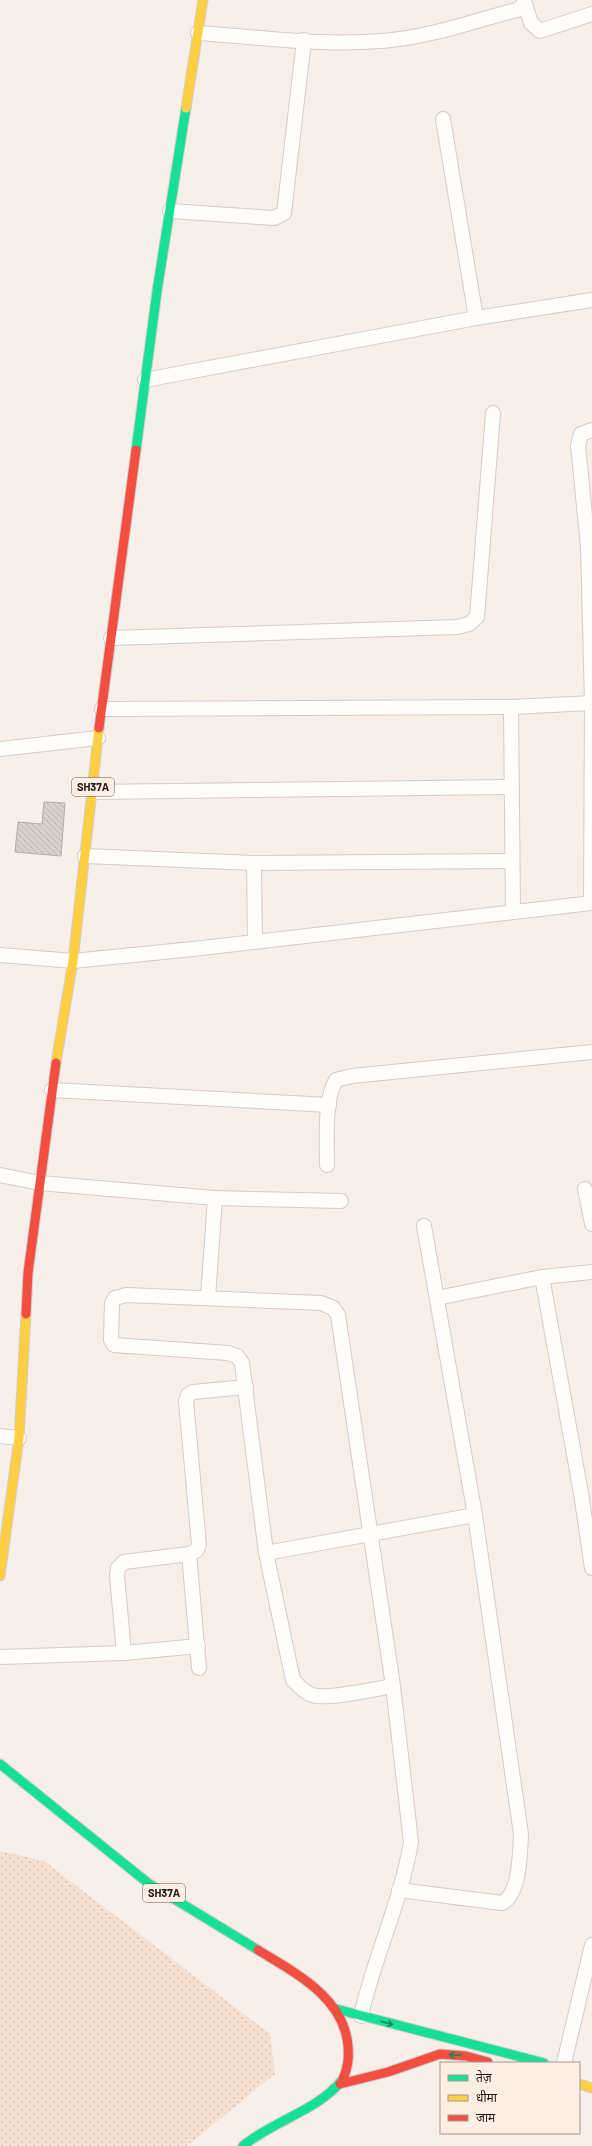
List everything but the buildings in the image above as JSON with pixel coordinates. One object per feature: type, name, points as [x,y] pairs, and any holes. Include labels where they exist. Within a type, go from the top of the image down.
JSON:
[{"type":"main road","name":"SH37A","points":[[0,1576],[20,1438],[28,1273],[52,1090],[73,961],[98,738],[145,380],[203,0]]},
{"type":"main road","name":"SH37A","points":[[0,1764],[148,1883],[306,1980],[327,1998],[336,2009],[345,2026],[348,2044],[348,2068],[340,2084],[321,2100],[262,2132],[243,2146]]},
{"type":"main road","points":[[336,2009],[540,2062]]},
{"type":"main road","points":[[340,2084],[388,2072],[440,2054],[466,2056],[489,2062]]},
{"type":"main road","points":[[580,2084],[592,2088]]},
{"type":"street","points":[[198,33],[344,43],[399,39],[517,10],[524,2]]},
{"type":"street","points":[[524,2],[531,23],[540,31],[592,14]]},
{"type":"street","points":[[170,211],[274,218],[284,213],[304,40]]},
{"type":"street","points":[[443,119],[476,318]]},
{"type":"street","points":[[145,380],[476,318],[592,300]]},
{"type":"street","points":[[111,638],[457,627],[469,624],[477,617],[493,413]]},
{"type":"street","points":[[0,955],[73,961],[255,942],[591,903],[592,703],[590,546],[578,445],[581,434],[592,430]]},
{"type":"street","points":[[102,709],[511,708],[592,703]]},
{"type":"street","points":[[511,708],[513,911]]},
{"type":"street","points":[[0,749],[98,738]]},
{"type":"street","points":[[92,792],[512,787]]},
{"type":"street","points":[[85,856],[254,863],[512,861]]},
{"type":"street","points":[[254,863],[255,942]]},
{"type":"street","points":[[326,1164],[331,1087],[336,1080],[343,1077],[592,1052]]},
{"type":"street","points":[[52,1090],[329,1105]]},
{"type":"street","points":[[0,1175],[40,1183],[215,1198],[341,1202]]},
{"type":"street","points":[[585,1190],[592,1224]]},
{"type":"street","points":[[208,1298],[215,1198]]},
{"type":"street","points":[[399,1890],[492,1903],[502,1903],[509,1900],[513,1892],[520,1858],[521,1834],[475,1515],[424,1226]]},
{"type":"street","points":[[437,1298],[542,1277],[592,1272]]},
{"type":"street","points":[[542,1277],[587,1492],[592,1568]]},
{"type":"street","points":[[362,2016],[369,1983],[408,1863],[411,1842],[393,1686],[338,1315],[333,1308],[321,1303],[208,1298],[120,1296],[115,1298],[112,1303],[111,1340],[114,1344],[119,1346],[232,1355],[237,1356],[242,1363],[266,1553],[293,1680],[302,1690],[313,1695],[328,1696],[393,1686]]},
{"type":"street","points":[[124,1652],[117,1576],[118,1568],[124,1562],[189,1554],[196,1551],[199,1545],[186,1401],[188,1395],[192,1392],[246,1387]]},
{"type":"street","points":[[0,1436],[20,1438]]},
{"type":"street","points":[[266,1553],[475,1515]]},
{"type":"street","points":[[189,1554],[199,1668]]},
{"type":"street","points":[[0,1657],[124,1652],[198,1646]]},
{"type":"street","points":[[564,2062],[592,1946]]},
{"type":"shaded area","points":[[0,1851],[44,1861],[270,2034],[275,2074],[187,2146],[0,2146]]},
{"type":"traffic: fast","points":[[136,450],[157,291],[186,108]]},
{"type":"traffic: fast","points":[[0,1764],[148,1883],[258,1950]]},
{"type":"traffic: fast","points":[[336,2009],[540,2062]]},
{"type":"traffic: fast","points":[[243,2146],[268,2129],[321,2099],[333,2090],[343,2079]]},
{"type":"traffic: slow","points":[[186,108],[203,0]]},
{"type":"traffic: slow","points":[[56,1063],[73,961],[99,728]]},
{"type":"traffic: slow","points":[[0,1576],[19,1438],[26,1314]]},
{"type":"traffic: slow","points":[[580,2084],[592,2088]]},
{"type":"traffic: jam","points":[[99,728],[136,450]]},
{"type":"traffic: jam","points":[[26,1314],[28,1273],[56,1063]]},
{"type":"traffic: jam","points":[[258,1950],[302,1978],[328,2000],[345,2029],[348,2046],[348,2063],[343,2079]]},
{"type":"traffic: jam","points":[[340,2084],[388,2072],[440,2054],[466,2056],[488,2062]]}]
